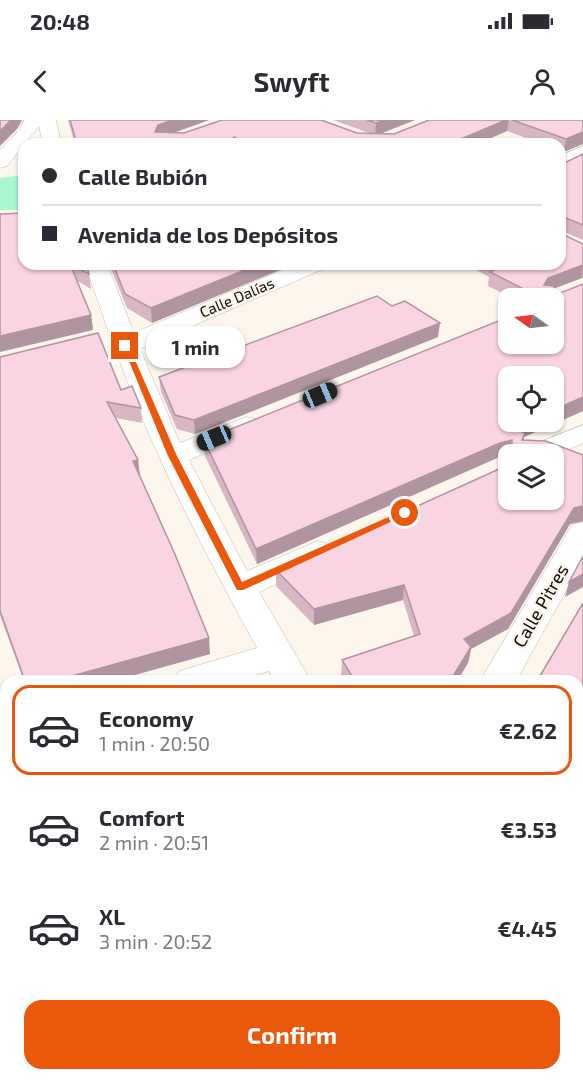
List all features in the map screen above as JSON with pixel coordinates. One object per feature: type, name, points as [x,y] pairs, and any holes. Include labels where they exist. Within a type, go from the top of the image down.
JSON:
[{"type":"street","points":[[23,138],[33,120]]},
{"type":"street","points":[[47,120],[51,138]]},
{"type":"street","points":[[3,164],[18,144]]},
{"type":"street","points":[[566,161],[583,152]]},
{"type":"street","points":[[98,270],[115,339],[240,587],[286,668],[235,675]]},
{"type":"street","name":"Calle Dalías","points":[[115,339],[299,270]]},
{"type":"street","points":[[172,456],[270,416]]},
{"type":"street","name":"Calle Pitres","points":[[501,675],[583,532]]},
{"type":"street","points":[[240,587],[347,539]]},
{"type":"green space","points":[[18,176],[18,210],[0,210],[0,178]]},
{"type":"building","points":[[0,120],[11,120],[0,131]]},
{"type":"building","points":[[70,120],[173,120],[158,125],[155,132],[184,133],[222,120],[321,120],[357,133],[394,134],[429,120],[506,120],[463,138],[75,138]]},
{"type":"building","points":[[367,120],[384,120],[376,123]]},
{"type":"building","points":[[512,120],[583,120],[583,132],[563,138]]},
{"type":"building","points":[[583,154],[583,225],[566,218],[566,162]]},
{"type":"building","points":[[18,213],[18,270],[72,270],[91,315],[0,336],[0,214]]},
{"type":"building","points":[[566,236],[583,244],[583,265],[548,278],[544,285],[554,286],[554,288],[521,288],[490,272],[494,270],[566,270]]},
{"type":"building","points":[[115,270],[244,270],[151,308],[125,294]]},
{"type":"building","points":[[583,284],[583,397],[564,406],[564,366],[498,366],[498,432],[523,432],[525,433],[522,440],[546,441],[554,444],[512,444],[512,440],[500,443],[256,549],[204,440],[498,321],[498,354],[564,354],[564,292]]},
{"type":"building","points":[[377,296],[392,306],[405,301],[440,323],[194,420],[175,415],[159,377]]},
{"type":"building","points":[[98,333],[121,390],[132,386],[141,408],[107,402],[138,460],[133,461],[209,638],[76,675],[23,675],[0,611],[0,357]]},
{"type":"building","points":[[564,448],[583,455],[583,506],[574,508],[511,613],[464,639],[471,647],[454,675],[351,675],[342,660],[420,634],[404,585],[314,609],[276,570],[498,470],[498,510],[564,510]]},
{"type":"building","points":[[583,556],[583,574],[569,582]]},
{"type":"building","points":[[583,603],[583,675],[541,675]]},
{"type":"route","points":[[125,346],[172,456],[240,587],[405,513]]}]
